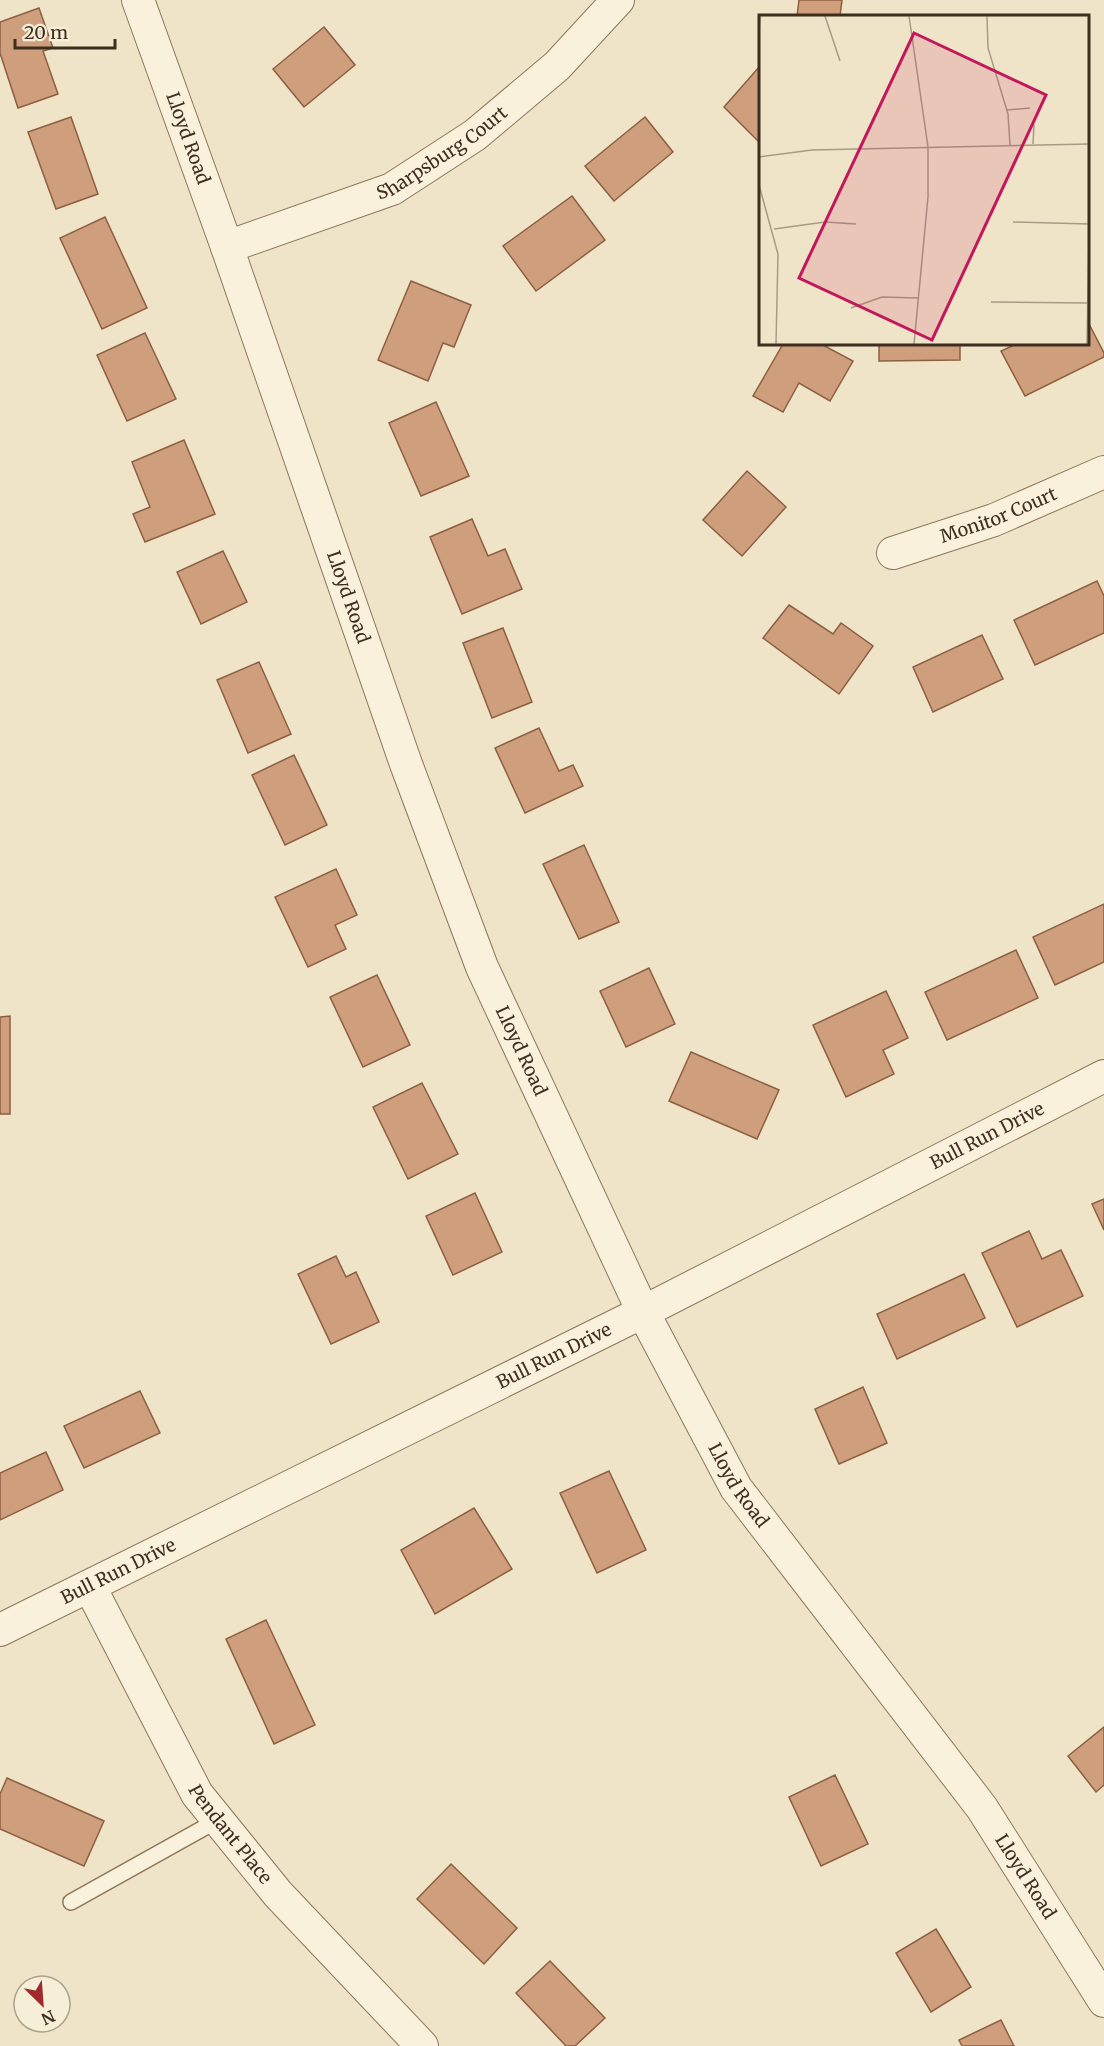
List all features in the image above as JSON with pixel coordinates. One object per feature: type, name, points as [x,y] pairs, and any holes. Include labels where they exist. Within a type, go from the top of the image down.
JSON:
[{"type":"street","name":"Lloyd Road","points":[[138,0],[227,247],[406,764],[482,967],[643,1312],[736,1488],[982,1809],[1104,2001]]},
{"type":"street","name":"Sharpsburg Court","points":[[227,247],[392,189],[475,135],[557,66],[618,0]]},
{"type":"street","name":"Monitor Court","points":[[893,554],[994,519],[1104,472]]},
{"type":"street","name":"Bull Run Drive","points":[[0,1630],[643,1312],[1104,1076]]},
{"type":"street","name":"Pendant Place","points":[[90,1587],[197,1794],[278,1894],[422,2046]]},
{"type":"lane","points":[[71,1902],[218,1820]]},
{"type":"building","points":[[799,0],[842,0],[840,15],[797,15]]},
{"type":"building","points":[[39,8],[53,48],[43,51],[58,94],[18,108],[0,53],[0,22]]},
{"type":"building","points":[[324,27],[355,65],[304,107],[273,69]]},
{"type":"building","points":[[759,67],[759,142],[724,107]]},
{"type":"building","points":[[71,117],[98,194],[56,209],[28,132]]},
{"type":"building","points":[[645,117],[673,152],[614,201],[585,166]]},
{"type":"building","points":[[572,196],[605,240],[536,291],[503,246]]},
{"type":"building","points":[[105,217],[147,308],[102,329],[60,238]]},
{"type":"building","points":[[411,281],[471,305],[454,347],[443,343],[428,381],[378,360]]},
{"type":"building","points":[[1089,324],[1104,357],[1025,396],[1001,351],[1014,345],[1089,345]]},
{"type":"building","points":[[145,333],[176,399],[127,421],[97,355]]},
{"type":"building","points":[[782,345],[823,345],[853,361],[830,401],[799,383],[783,412],[753,396]]},
{"type":"building","points":[[879,345],[960,345],[960,360],[879,361]]},
{"type":"building","points":[[436,402],[469,476],[421,496],[389,423]]},
{"type":"building","points":[[184,440],[215,514],[145,542],[133,514],[150,507],[132,462]]},
{"type":"building","points":[[747,471],[786,507],[742,556],[703,520]]},
{"type":"building","points":[[472,519],[488,556],[505,549],[522,589],[462,614],[430,537]]},
{"type":"building","points":[[223,551],[247,602],[201,624],[177,572]]},
{"type":"building","points":[[1097,581],[1104,596],[1104,633],[1035,665],[1014,620]]},
{"type":"building","points":[[789,605],[833,634],[841,623],[873,646],[839,694],[763,638]]},
{"type":"building","points":[[503,628],[532,702],[492,718],[463,643]]},
{"type":"building","points":[[982,635],[1003,679],[933,712],[913,667]]},
{"type":"building","points":[[259,662],[291,734],[248,753],[217,680]]},
{"type":"building","points":[[539,728],[559,771],[573,765],[583,786],[525,813],[495,748]]},
{"type":"building","points":[[294,755],[327,825],[285,845],[252,775]]},
{"type":"building","points":[[584,845],[619,922],[579,939],[543,864]]},
{"type":"building","points":[[336,869],[357,915],[335,925],[346,949],[308,967],[275,897]]},
{"type":"building","points":[[1104,904],[1104,962],[1055,985],[1033,937]]},
{"type":"building","points":[[1016,950],[1038,998],[947,1040],[925,992]]},
{"type":"building","points":[[649,968],[675,1024],[626,1047],[600,991]]},
{"type":"building","points":[[377,975],[410,1045],[363,1067],[330,997]]},
{"type":"building","points":[[886,991],[908,1038],[883,1050],[894,1074],[846,1097],[813,1025]]},
{"type":"building","points":[[10,1016],[10,1114],[0,1114],[0,1017]]},
{"type":"building","points":[[691,1052],[779,1090],[757,1139],[669,1101]]},
{"type":"building","points":[[422,1083],[458,1154],[408,1179],[373,1107]]},
{"type":"building","points":[[475,1193],[502,1252],[453,1275],[426,1216]]},
{"type":"building","points":[[1104,1199],[1104,1230],[1092,1204]]},
{"type":"building","points":[[1029,1231],[1042,1259],[1061,1250],[1083,1296],[1017,1327],[982,1253]]},
{"type":"building","points":[[336,1256],[346,1277],[356,1272],[379,1322],[331,1344],[298,1274]]},
{"type":"building","points":[[964,1274],[985,1318],[897,1359],[877,1314]]},
{"type":"building","points":[[863,1387],[887,1443],[839,1464],[815,1409]]},
{"type":"building","points":[[140,1391],[160,1433],[84,1468],[64,1426]]},
{"type":"building","points":[[46,1452],[63,1490],[0,1520],[0,1473]]},
{"type":"building","points":[[609,1471],[646,1550],[597,1573],[560,1493]]},
{"type":"building","points":[[474,1508],[512,1569],[435,1614],[401,1550]]},
{"type":"building","points":[[266,1620],[315,1725],[274,1744],[226,1639]]},
{"type":"building","points":[[1104,1727],[1104,1785],[1096,1792],[1068,1756]]},
{"type":"building","points":[[835,1775],[868,1844],[821,1866],[789,1797]]},
{"type":"building","points":[[7,1778],[104,1821],[84,1866],[0,1829],[0,1794]]},
{"type":"building","points":[[451,1864],[517,1928],[484,1964],[417,1899]]},
{"type":"building","points":[[936,1929],[971,1987],[931,2012],[896,1953]]},
{"type":"building","points":[[550,1961],[605,2018],[575,2046],[566,2046],[516,1993]]},
{"type":"building","points":[[1001,2020],[1014,2046],[962,2046],[959,2040]]}]
